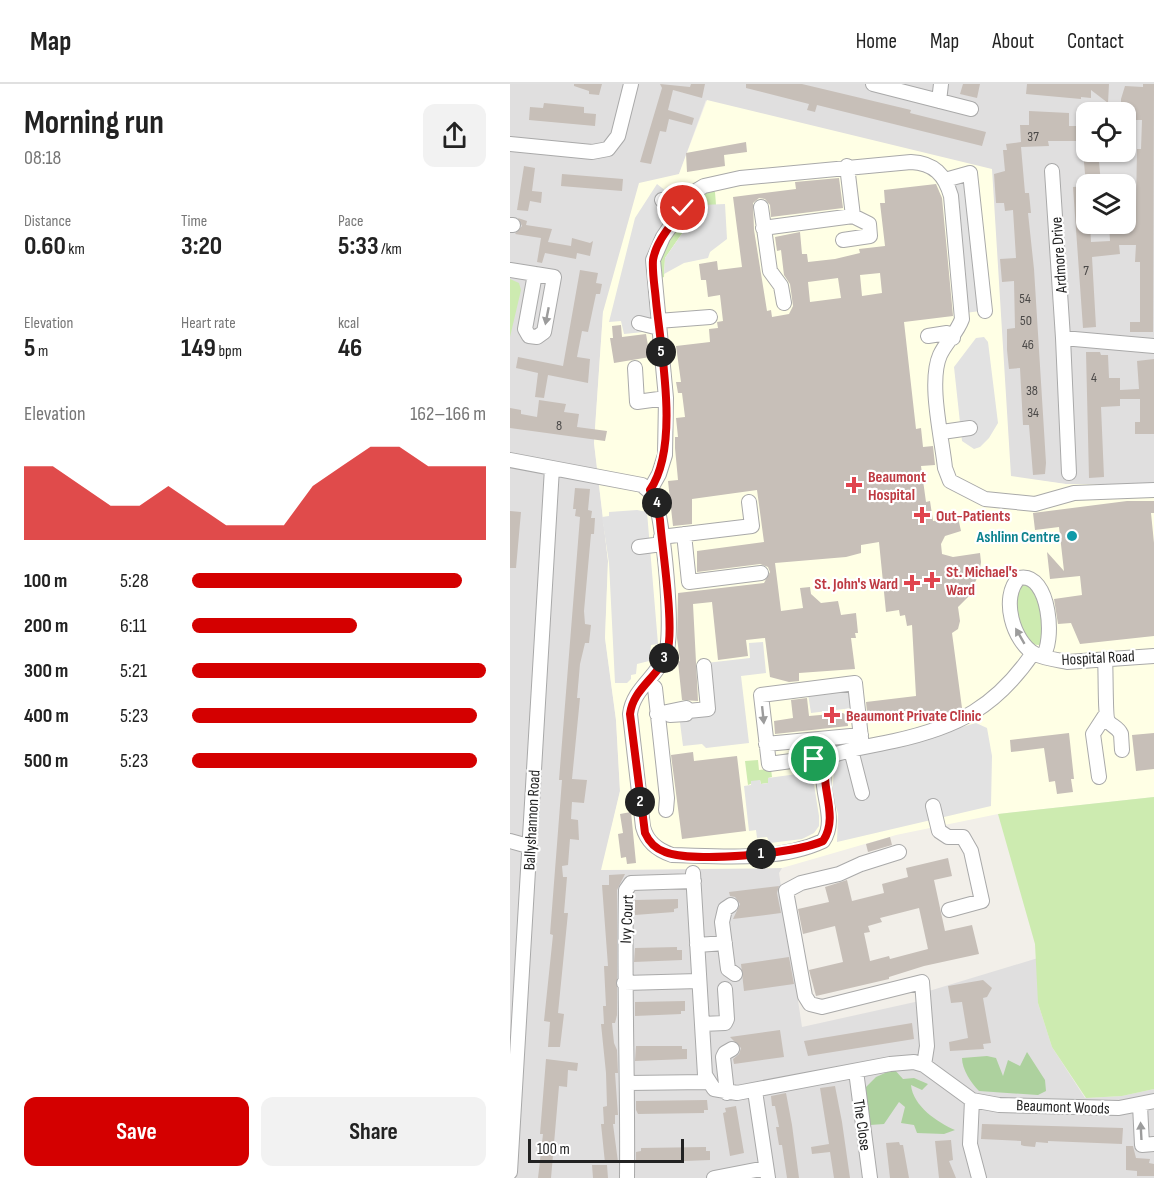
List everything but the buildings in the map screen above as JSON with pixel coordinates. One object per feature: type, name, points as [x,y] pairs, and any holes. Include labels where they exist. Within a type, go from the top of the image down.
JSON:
[{"type":"street","points":[[510,144],[592,152],[608,149],[618,135],[631,84]]},
{"type":"street","points":[[873,84],[971,109]]},
{"type":"street","points":[[939,101],[941,84]]},
{"type":"street","points":[[650,490],[659,474],[665,455],[666,398],[653,260],[663,237],[694,192],[717,182],[847,166],[920,163],[937,170],[945,180],[951,196],[963,302],[962,319],[953,338],[940,355],[936,370],[946,476],[950,481],[985,499],[1035,504],[1074,493],[1154,490]]},
{"type":"street","points":[[847,166],[853,216]]},
{"type":"street","name":"Ardmore Drive","points":[[1052,171],[1063,338],[1068,474]]},
{"type":"street","points":[[945,180],[970,173],[985,305],[963,302]]},
{"type":"street","points":[[662,200],[680,213]]},
{"type":"street","points":[[760,207],[770,271],[781,286],[783,303]]},
{"type":"street","points":[[763,228],[853,216],[869,224],[870,236],[843,240]]},
{"type":"street","points":[[510,270],[535,274]]},
{"type":"street","points":[[639,323],[658,325],[710,316]]},
{"type":"street","points":[[928,336],[947,333],[953,338]]},
{"type":"street","points":[[1063,338],[1154,346]]},
{"type":"street","points":[[634,369],[637,402],[666,398]]},
{"type":"street","points":[[942,432],[970,428]]},
{"type":"street","points":[[510,460],[642,485],[650,490],[657,504],[662,541],[669,644],[660,666],[634,697],[630,714],[643,827],[648,839],[662,852],[672,855],[764,854],[800,849],[823,841],[830,825],[823,774],[825,763],[831,756],[858,744]]},
{"type":"street","name":"Ballyshannon Road","points":[[510,1172],[516,966],[528,846],[552,468]]},
{"type":"street","points":[[639,547],[684,534],[752,526],[749,502]]},
{"type":"street","points":[[684,534],[689,582],[761,573]]},
{"type":"street","points":[[766,744],[858,744],[919,735],[969,717],[1001,694],[1038,654],[1048,647],[1044,595],[1040,585],[1024,577],[1019,578],[1011,589],[1012,616],[1019,639],[1038,654]]},
{"type":"street","name":"Hospital Road","points":[[1038,654],[1067,662],[1154,656]]},
{"type":"street","points":[[1105,659],[1108,690],[1106,714],[1108,723],[1121,734],[1122,750]]},
{"type":"street","points":[[663,713],[686,708],[688,711],[708,709],[704,666]]},
{"type":"street","points":[[648,681],[655,688],[663,713],[666,810]]},
{"type":"street","points":[[825,763],[806,759],[769,764],[761,695],[855,683],[862,793]]},
{"type":"street","points":[[1099,777],[1093,734],[1106,714]]},
{"type":"street","points":[[933,806],[939,831],[948,837],[963,837],[971,851],[982,901],[949,910]]},
{"type":"street","points":[[510,841],[528,846]]},
{"type":"street","points":[[899,852],[861,864],[839,874],[801,883],[786,891],[805,996],[810,1004],[822,1007],[922,982],[927,1046],[924,1065]]},
{"type":"street","name":"Ivy Court","points":[[627,1178],[628,1083],[624,983],[626,890],[631,883],[694,877],[707,1082]]},
{"type":"street","points":[[731,905],[725,909],[722,922],[728,969],[735,974]]},
{"type":"street","points":[[697,945],[725,943]]},
{"type":"street","points":[[624,983],[699,981]]},
{"type":"street","points":[[702,1024],[725,1023],[728,1019],[725,989]]},
{"type":"street","points":[[727,1093],[723,1057],[732,1049]]},
{"type":"street","points":[[628,1083],[707,1082],[714,1089],[727,1093],[755,1091],[890,1064],[914,1062],[924,1065],[972,1100],[970,1144],[979,1178]]},
{"type":"street","name":"The Close","points":[[856,1071],[870,1178]]},
{"type":"street","points":[[714,1178],[767,1173],[755,1091]]},
{"type":"street","name":"Beaumont Woods","points":[[972,1100],[999,1105],[1119,1108],[1154,1101]]},
{"type":"street","points":[[1140,1105],[1142,1144],[1154,1144]]},
{"type":"shaded area","points":[[510,84],[1154,84],[1154,485],[1066,484],[1011,477],[706,100],[679,174],[603,312],[594,443],[608,561],[605,638],[616,720],[620,791],[602,870],[782,868],[779,873],[802,1027],[924,1000],[929,991],[1038,958],[1038,1003],[1052,1047],[1085,1098],[1122,1096],[1154,1089],[1154,1178],[510,1178]]},
{"type":"shaded area","name":"Beaumont Hospital","points":[[707,100],[992,169],[1011,476],[1066,484],[1154,485],[1154,797],[998,814],[896,835],[782,868],[601,870],[620,791],[616,720],[605,638],[608,561],[594,443],[603,312],[639,183],[679,174]]},
{"type":"shaded area","points":[[967,181],[980,311],[965,313],[952,183]]},
{"type":"shaded area","points":[[657,184],[680,202],[647,256],[653,331],[624,334],[621,321],[609,322],[635,218]]},
{"type":"shaded area","points":[[725,204],[727,239],[710,252],[708,258],[684,263],[664,274],[665,258],[702,205]]},
{"type":"shaded area","points":[[984,337],[988,342],[998,423],[989,438],[980,447],[974,449],[962,441],[954,367],[976,338]]},
{"type":"shaded area","points":[[637,510],[647,512],[658,644],[651,645],[649,661],[637,664],[636,674],[631,675],[627,683],[615,683],[609,563],[602,517],[609,516],[609,512]]},
{"type":"shaded area","points":[[763,642],[766,673],[741,676],[749,743],[706,748],[702,744],[683,746],[678,707],[711,700],[706,663],[750,658],[749,643]]},
{"type":"shaded area","points":[[850,689],[852,708],[811,713],[808,694]]},
{"type":"shaded area","points":[[976,723],[987,728],[992,756],[991,806],[837,842],[838,814],[832,792],[835,762]]},
{"type":"shaded area","points":[[812,772],[819,816],[819,826],[814,833],[802,839],[770,843],[767,837],[757,838],[756,830],[749,831],[744,786],[751,785],[751,781],[760,780],[761,784],[768,783],[768,778]]},
{"type":"green space","points":[[705,190],[715,192],[716,205],[701,206],[665,258],[664,277],[658,279],[659,252],[698,194]]},
{"type":"green space","points":[[510,279],[519,283],[521,290],[510,337]]},
{"type":"green space","points":[[1021,585],[1031,586],[1039,598],[1044,640],[1039,645],[1026,638],[1019,622],[1017,595]]},
{"type":"green space","points":[[758,760],[759,770],[771,769],[772,777],[768,778],[768,783],[761,784],[760,780],[748,785],[745,761]]},
{"type":"green space","points":[[1154,797],[1154,1089],[1122,1096],[1086,1098],[1052,1047],[1038,1003],[1035,944],[998,814]]},
{"type":"green space","points":[[1027,1052],[1045,1080],[1046,1091],[1038,1095],[979,1091],[968,1076],[962,1062],[962,1058],[987,1056],[996,1058],[1003,1076],[1008,1060],[1020,1066]]},
{"type":"green space","points":[[894,1069],[903,1079],[914,1078],[928,1084],[922,1090],[911,1085],[916,1100],[934,1118],[955,1130],[944,1134],[917,1133],[914,1125],[901,1123],[905,1107],[899,1102],[884,1124],[870,1125],[862,1091],[876,1077]]},
{"type":"place","name":"Beaumont Hospital","points":[[854,485]]},
{"type":"place","name":"Out-Patients","points":[[922,515]]},
{"type":"place","name":"Ashlinn Centre","points":[[1072,536]]},
{"type":"place","name":"St. Michael's Ward","points":[[932,580]]},
{"type":"place","name":"St. John's Ward","points":[[912,583]]},
{"type":"place","name":"Beaumont Private Clinic","points":[[832,715]]},
{"type":"route","points":[[683,208],[656,249],[653,260],[666,398],[665,455],[659,474],[650,490],[657,504],[660,520],[669,644],[660,666],[634,697],[631,704],[630,714],[645,833],[654,846],[672,855],[764,854],[809,848],[823,841],[830,825],[823,774],[825,763],[814,759]]}]
